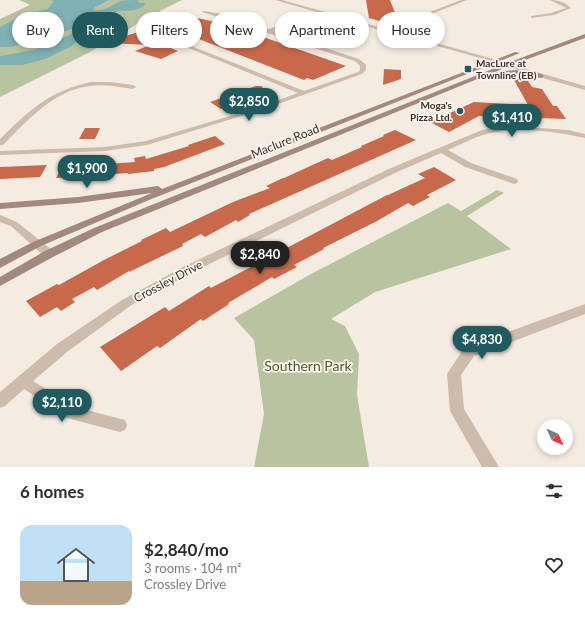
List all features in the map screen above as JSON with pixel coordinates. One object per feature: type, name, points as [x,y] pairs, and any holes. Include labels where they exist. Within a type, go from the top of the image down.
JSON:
[{"type":"main road","name":"Maclure Road","points":[[0,282],[49,254],[98,230],[509,64],[585,36]]},
{"type":"main road","name":"Maclure Road","points":[[0,264],[37,244],[176,187],[525,50]]},
{"type":"main road","points":[[473,79],[509,72],[523,72],[540,76]]},
{"type":"main road","points":[[0,206],[78,200],[176,187]]},
{"type":"street","points":[[277,0],[320,12]]},
{"type":"street","points":[[434,12],[465,0]]},
{"type":"street","points":[[533,17],[552,14],[569,8],[564,4],[552,0]]},
{"type":"street","points":[[0,153],[123,148],[170,137],[304,93],[360,73],[363,70],[363,65],[352,58],[215,14],[204,12]]},
{"type":"street","points":[[269,31],[275,29]]},
{"type":"street","points":[[445,46],[497,61],[585,82]]},
{"type":"street","points":[[192,48],[304,93]]},
{"type":"street","points":[[509,64],[540,76],[585,88]]},
{"type":"street","points":[[0,143],[30,114],[52,97],[66,90],[89,82],[101,82],[133,87]]},
{"type":"street","name":"Crossley Drive","points":[[0,401],[62,348],[133,299],[187,270],[394,170],[485,132],[511,128],[539,129],[568,132],[585,136]]},
{"type":"street","points":[[441,150],[468,165],[514,182]]},
{"type":"street","points":[[0,218],[14,224],[49,254]]},
{"type":"street","points":[[490,467],[457,410],[454,374],[469,352],[585,308]]},
{"type":"street","points":[[22,381],[72,413],[120,425]]},
{"type":"green space","points":[[19,0],[182,0],[158,12],[136,12],[136,25],[128,29],[128,12],[72,12],[72,48],[96,48],[0,97],[0,19],[12,13],[12,48],[64,48],[64,12],[15,12],[30,5]]},
{"type":"green space","name":"Southern Park","points":[[497,190],[504,193],[467,216],[511,249],[375,292],[331,319],[345,326],[359,354],[357,395],[369,467],[254,467],[264,414],[254,340],[234,318],[311,274],[448,203],[461,211]]},
{"type":"water","points":[[51,0],[109,0],[95,7],[93,10],[104,9],[121,1],[138,0],[139,3],[146,3],[136,10],[112,12],[72,12],[72,29],[64,31],[64,12],[36,12],[48,9],[54,1]]},
{"type":"water","points":[[12,21],[12,47],[0,47],[0,27]]},
{"type":"water","points":[[72,34],[72,45],[45,59],[22,65],[0,65],[0,56],[39,48],[64,48],[64,37]]},
{"type":"building","points":[[366,0],[390,0],[395,12],[377,12],[377,20],[369,18]]},
{"type":"building","points":[[202,19],[210,21],[210,43],[202,40]]},
{"type":"building","points":[[136,33],[136,44],[128,44],[128,35]]},
{"type":"building","points":[[267,38],[275,41],[275,48],[295,48],[346,66],[313,80],[307,78],[304,80],[222,48],[267,48]]},
{"type":"building","points":[[142,48],[171,48],[178,51],[161,59],[135,51]]},
{"type":"building","points":[[384,69],[401,70],[401,79],[383,85]]},
{"type":"building","points":[[513,78],[526,78],[532,87],[542,89],[553,106],[557,106],[566,119],[479,116],[449,132],[430,122],[474,102],[528,105]]},
{"type":"building","points":[[256,86],[262,86],[263,90],[269,94],[221,109],[210,102]]},
{"type":"building","points":[[85,128],[100,128],[95,139],[79,139]]},
{"type":"building","points":[[395,130],[416,140],[249,214],[250,215],[238,222],[236,220],[205,237],[201,234],[182,244],[183,246],[129,271],[97,290],[94,287],[72,299],[75,302],[61,311],[57,307],[40,317],[26,301],[166,228],[170,232],[233,202],[270,188],[266,186],[283,178],[328,158],[332,160]]},
{"type":"building","points":[[215,136],[225,144],[164,167],[154,169],[154,171],[56,178],[62,166],[108,161],[107,164],[135,162],[134,158],[145,156],[146,159],[189,146],[188,145]]},
{"type":"building","points":[[47,165],[40,177],[0,179],[0,167]]},
{"type":"building","points":[[434,167],[456,180],[427,195],[430,197],[413,206],[408,203],[294,265],[297,267],[274,279],[272,277],[228,303],[229,304],[203,321],[201,319],[160,348],[157,346],[121,371],[100,347],[165,307],[169,311],[209,286],[211,288],[387,195],[425,178],[418,174]]},
{"type":"waterway","points":[[114,12],[121,7]]},
{"type":"place","name":"MacLure at Townline (EB)","points":[[468,69]]},
{"type":"place","name":"Moga's Pizza Ltd.","points":[[460,111]]}]
